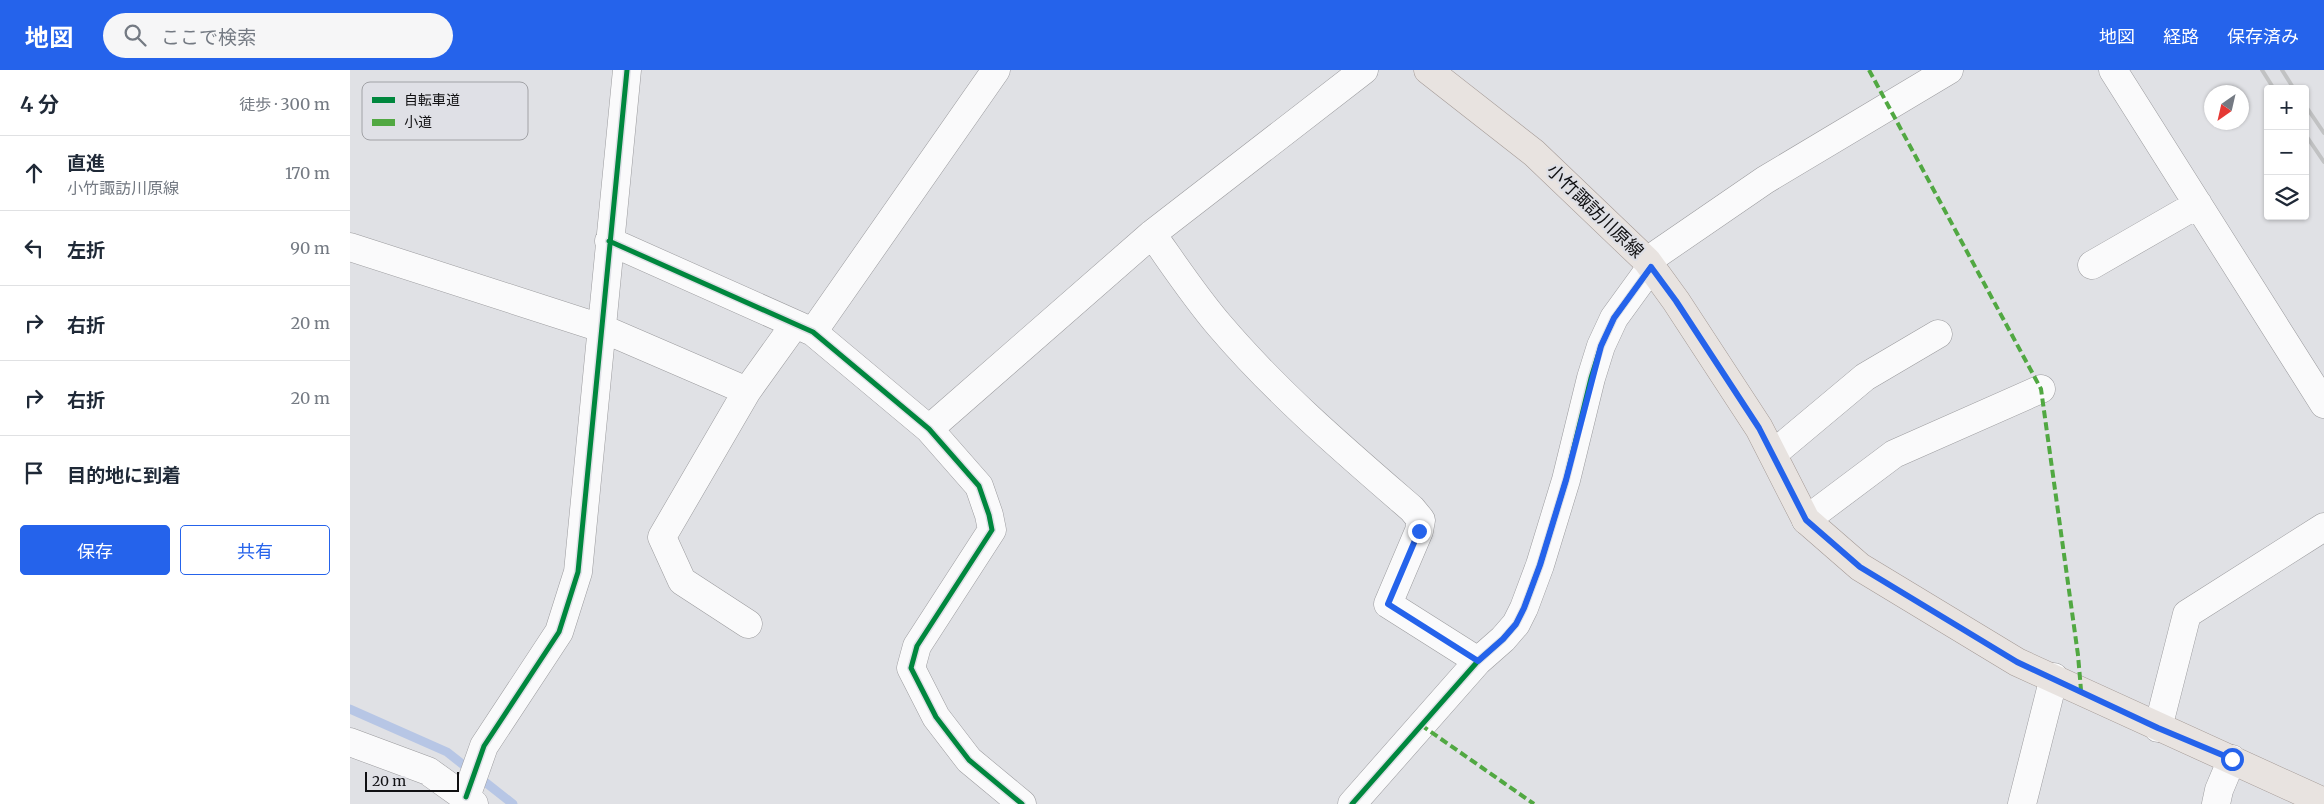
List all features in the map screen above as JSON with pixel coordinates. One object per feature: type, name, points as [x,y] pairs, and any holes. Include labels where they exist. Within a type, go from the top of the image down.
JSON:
[{"type":"main road","name":"小竹諏訪川原線","points":[[1428,70],[1534,153],[1649,264],[1676,301],[1759,428],[1806,520],[1860,567],[2017,662],[2054,677],[2158,728],[2232,759],[2324,802]]},
{"type":"street","points":[[350,742],[428,771],[469,798],[484,746],[559,632],[578,572],[627,70]]},
{"type":"street","points":[[748,624],[682,581],[662,537],[747,391],[804,328],[996,70]]},
{"type":"street","points":[[929,429],[1152,234],[1364,70]]},
{"type":"street","points":[[1352,804],[1478,661],[1503,639],[1516,624],[1540,565],[1566,480],[1601,346],[1614,318],[1649,264],[1765,180],[1950,70]]},
{"type":"street","points":[[2114,70],[2324,404]]},
{"type":"street","points":[[2092,265],[2198,204]]},
{"type":"street","points":[[1152,234],[1219,325],[1261,372],[1309,420],[1412,508],[1420,520],[1419,531],[1388,604],[1478,661]]},
{"type":"street","points":[[609,241],[804,328],[929,429],[979,486],[992,530],[917,646],[911,668],[936,717],[970,760],[1022,804]]},
{"type":"street","points":[[350,247],[601,328],[747,391]]},
{"type":"street","points":[[1773,454],[1865,377],[1938,334]]},
{"type":"street","points":[[1806,520],[1894,454],[2040,389]]},
{"type":"street","points":[[2158,728],[2187,614],[2324,527]]},
{"type":"street","points":[[2022,804],[2054,677]]},
{"type":"street","points":[[2216,804],[2219,790],[2232,759]]},
{"type":"waterway","points":[[350,709],[447,752],[513,804]]},
{"type":"railway","points":[[2262,70],[2271,85]]},
{"type":"railway","points":[[2282,70],[2291,85]]},
{"type":"railway","points":[[2309,111],[2324,133]]},
{"type":"railway","points":[[2309,140],[2324,162]]},
{"type":"marked path","points":[[1869,70],[2041,389],[2078,655],[2081,690]]},
{"type":"marked path","points":[[1421,725],[1534,804]]},
{"type":"cycle path","points":[[466,797],[484,746],[559,632],[578,572],[627,70]]},
{"type":"cycle path","points":[[609,241],[813,332],[929,429],[979,486],[992,530],[917,646],[911,668],[936,717],[969,760],[1022,804]]},
{"type":"cycle path","points":[[1352,804],[1478,661],[1503,639],[1516,624],[1540,565],[1566,480],[1591,378],[1601,346],[1614,318],[1651,267]]},
{"type":"route","points":[[1419,531],[1405,568],[1388,604],[1478,661],[1503,639],[1516,624],[1524,608],[1540,565],[1566,480],[1591,378],[1601,346],[1614,318],[1651,267],[1676,301],[1759,428],[1806,520],[1860,567],[2017,662],[2054,677],[2158,728],[2232,759]]}]
